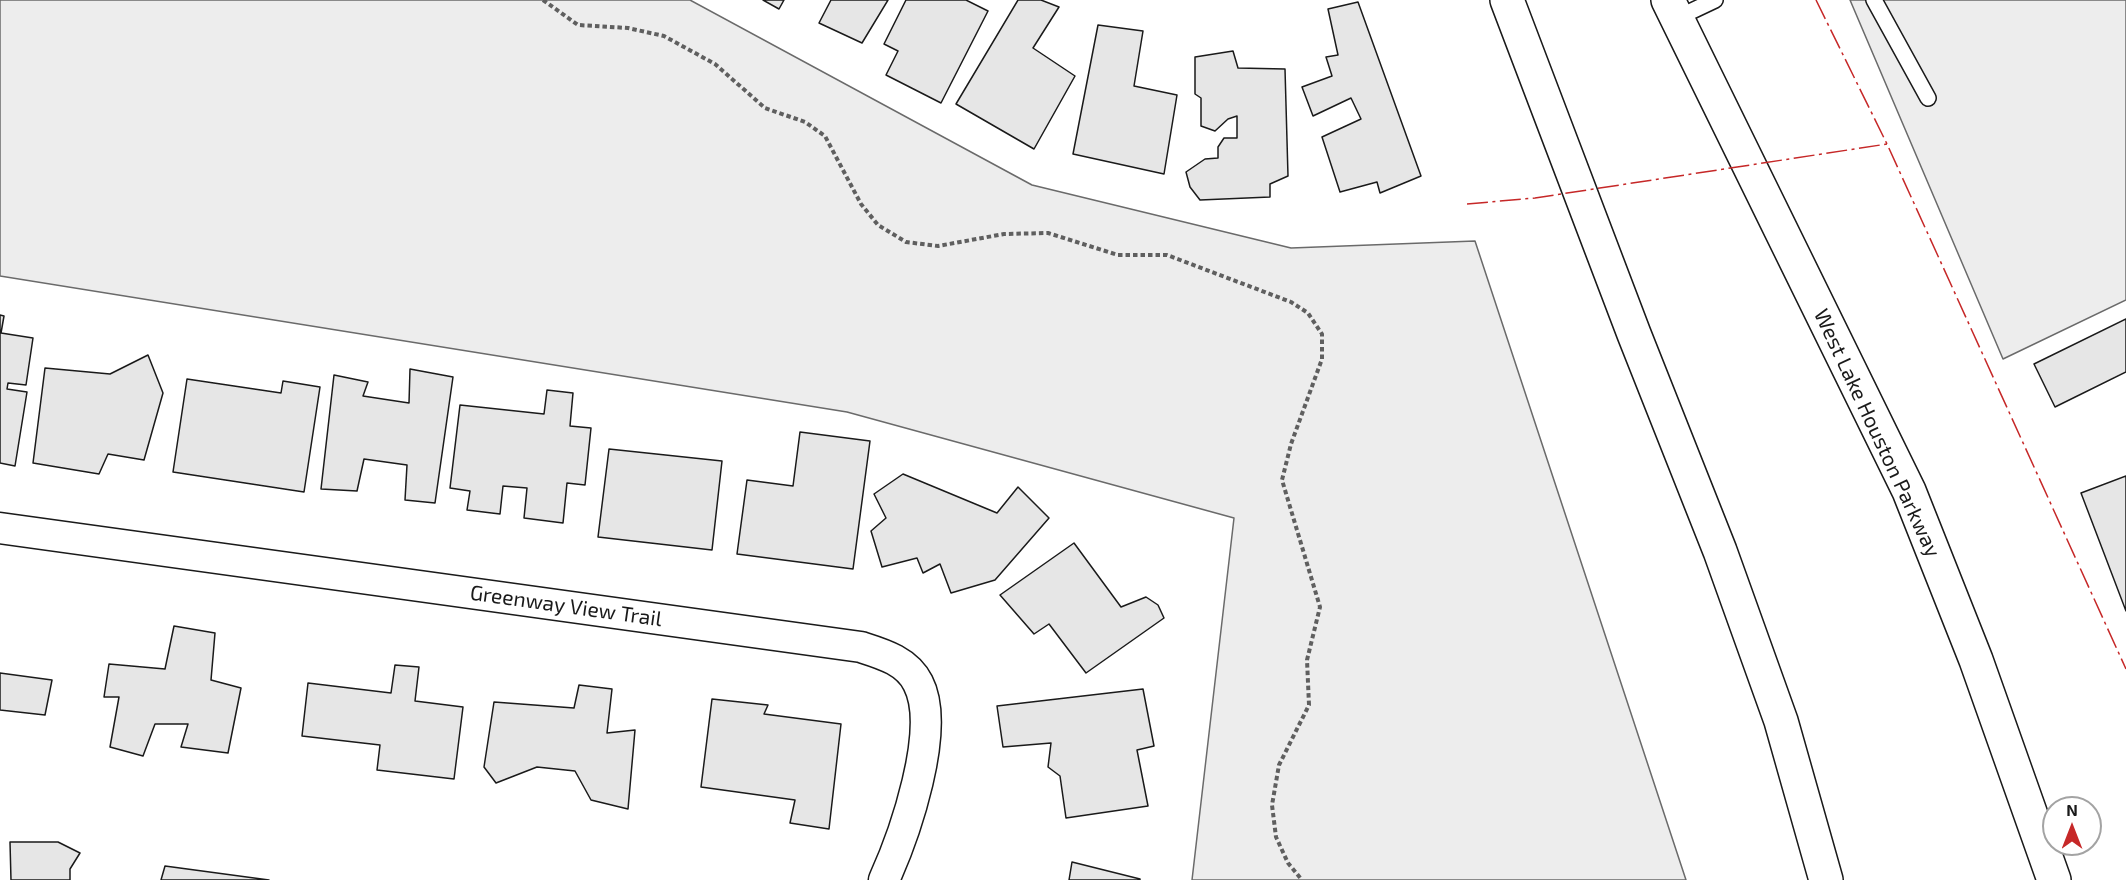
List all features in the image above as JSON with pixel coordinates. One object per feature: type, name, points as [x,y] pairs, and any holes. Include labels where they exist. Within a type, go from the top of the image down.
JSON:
[{"type":"main road","points":[[1507,0],[1634,334],[1720,551],[1781,721],[1826,880]]},
{"type":"main road","name":"West Lake Houston Parkway","points":[[1672,9],[1909,491],[1980,671],[2054,880]]},
{"type":"street","name":"Greenway View Trail","points":[[0,528],[861,647],[896,658],[918,683],[926,712],[923,750],[903,839],[884,880]]},
{"type":"lane","points":[[1672,9],[1715,0]]},
{"type":"lane","points":[[1874,0],[1928,98]]},
{"type":"path","points":[[543,0],[578,25],[628,28],[664,36],[715,64],[765,108],[811,127],[825,136],[861,204],[878,225],[906,242],[938,246],[1004,234],[1048,233],[1118,255],[1167,255],[1291,302],[1308,313],[1322,334],[1322,359],[1291,444],[1282,480],[1320,607],[1306,660],[1309,705],[1279,765],[1272,805],[1276,837],[1288,863],[1302,880]]},
{"type":"shaded area","points":[[0,0],[690,0],[1032,185],[1291,248],[1475,241],[1686,880],[1192,880],[1234,518],[847,412],[0,276]]},
{"type":"shaded area","points":[[1850,0],[2126,0],[2126,300],[2003,359]]},
{"type":"building","points":[[763,0],[784,0],[779,9]]},
{"type":"building","points":[[831,0],[888,0],[862,43],[819,23]]},
{"type":"building","points":[[906,0],[966,0],[988,11],[941,103],[886,75],[898,51],[884,44]]},
{"type":"building","points":[[1018,0],[1041,0],[1059,7],[1033,48],[1075,76],[1034,149],[956,104]]},
{"type":"building","points":[[1358,2],[1421,176],[1380,193],[1377,182],[1340,192],[1322,137],[1361,119],[1351,98],[1313,116],[1302,87],[1332,76],[1326,57],[1338,55],[1328,9]]},
{"type":"building","points":[[1098,25],[1143,31],[1134,86],[1177,95],[1164,174],[1073,154]]},
{"type":"building","points":[[1233,51],[1238,68],[1285,69],[1288,176],[1270,184],[1270,197],[1200,200],[1190,187],[1186,172],[1205,159],[1218,158],[1218,147],[1224,138],[1237,138],[1237,116],[1228,119],[1215,131],[1201,126],[1201,98],[1195,94],[1195,57]]},
{"type":"building","points":[[0,315],[4,316],[1,333],[33,338],[26,385],[8,383],[7,389],[27,392],[15,466],[0,463]]},
{"type":"building","points":[[2126,319],[2126,372],[2055,407],[2034,364]]},
{"type":"building","points":[[148,355],[163,393],[144,460],[108,454],[99,474],[33,463],[45,368],[110,374]]},
{"type":"building","points":[[410,369],[453,377],[435,503],[405,500],[407,465],[364,459],[357,491],[321,489],[334,375],[368,382],[363,396],[409,403]]},
{"type":"building","points":[[187,379],[281,393],[283,381],[320,387],[304,492],[173,472]]},
{"type":"building","points":[[547,390],[573,393],[570,426],[591,428],[585,485],[567,483],[563,523],[524,518],[527,488],[503,486],[500,514],[467,510],[470,491],[450,488],[460,405],[544,414]]},
{"type":"building","points":[[800,432],[870,441],[853,569],[737,554],[747,480],[793,486]]},
{"type":"building","points":[[609,449],[722,461],[712,550],[598,537]]},
{"type":"building","points":[[903,474],[997,513],[1018,487],[1049,518],[995,580],[951,593],[940,564],[923,573],[917,558],[882,567],[871,531],[886,518],[874,494]]},
{"type":"building","points":[[2126,476],[2126,611],[2081,493]]},
{"type":"building","points":[[1074,543],[1121,607],[1146,597],[1158,605],[1164,618],[1086,673],[1049,624],[1034,634],[1000,595]]},
{"type":"building","points":[[174,626],[215,633],[211,680],[241,688],[228,753],[181,747],[188,724],[155,724],[143,756],[110,747],[119,697],[104,697],[109,664],[165,669]]},
{"type":"building","points":[[395,665],[419,667],[415,701],[463,707],[454,779],[377,770],[380,745],[302,736],[308,683],[391,693]]},
{"type":"building","points":[[0,673],[52,680],[45,715],[0,710]]},
{"type":"building","points":[[579,685],[612,689],[607,733],[635,730],[628,809],[591,800],[575,771],[537,767],[496,783],[484,767],[494,702],[574,708]]},
{"type":"building","points":[[1143,689],[1154,746],[1137,750],[1148,806],[1066,818],[1060,776],[1048,767],[1051,743],[1003,747],[997,706]]},
{"type":"building","points":[[712,699],[768,705],[764,714],[841,724],[829,829],[790,823],[795,800],[701,787]]},
{"type":"building","points":[[10,842],[58,842],[80,853],[70,869],[70,880],[11,880]]},
{"type":"building","points":[[1072,862],[1140,879],[1140,880],[1069,880]]},
{"type":"building","points":[[165,866],[269,880],[161,880]]},
{"type":"power","points":[[1816,0],[1887,144],[2126,669]]},
{"type":"power","points":[[1467,204],[1535,198],[1887,144]]}]
